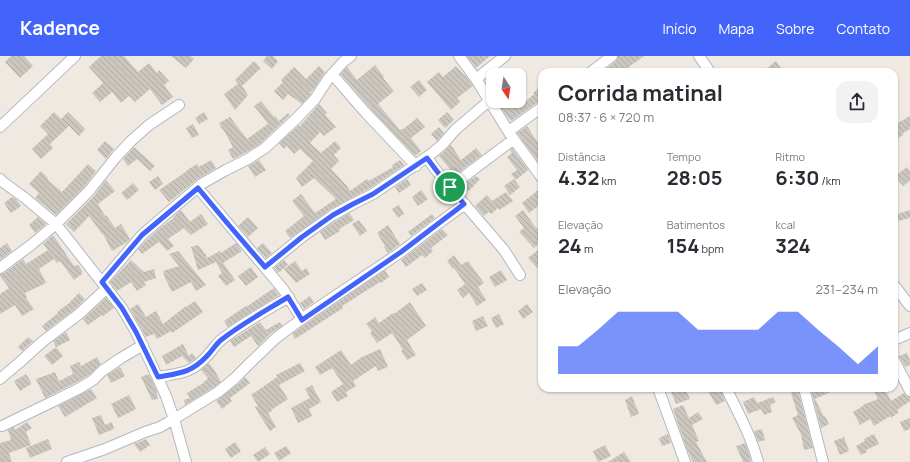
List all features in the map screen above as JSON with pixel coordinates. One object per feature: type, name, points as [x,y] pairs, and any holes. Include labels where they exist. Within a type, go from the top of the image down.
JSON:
[{"type":"street","points":[[0,127],[75,56]]},
{"type":"street","points":[[0,379],[42,342],[79,314],[104,285],[142,235],[198,188],[265,148],[315,99],[332,74],[351,56]]},
{"type":"street","points":[[459,56],[486,94]]},
{"type":"street","points":[[476,79],[505,56]]},
{"type":"street","points":[[596,68],[612,56]]},
{"type":"street","points":[[699,56],[707,68]]},
{"type":"street","points":[[332,74],[365,112],[416,166]]},
{"type":"street","points":[[265,267],[302,237],[333,215],[373,194],[427,158],[443,144],[455,130],[486,103]]},
{"type":"street","points":[[0,268],[32,245],[56,224],[89,191],[131,141],[149,125],[179,105]]},
{"type":"street","points":[[495,108],[511,135],[538,172]]},
{"type":"street","points":[[450,187],[538,111]]},
{"type":"street","points":[[427,158],[442,178],[504,250],[520,275]]},
{"type":"street","points":[[0,179],[56,224],[122,308],[143,345],[166,396],[186,462]]},
{"type":"street","points":[[198,188],[265,267],[288,297],[302,320]]},
{"type":"street","points":[[67,462],[105,449],[160,427],[218,392],[234,379],[276,338],[401,252],[464,204]]},
{"type":"street","points":[[898,290],[910,306]]},
{"type":"street","points":[[158,377],[180,374],[191,370],[201,363],[220,341],[288,297]]},
{"type":"street","points":[[898,338],[910,333]]},
{"type":"street","points":[[2,426],[80,388],[93,380],[102,371],[143,345]]},
{"type":"street","points":[[898,368],[910,391]]},
{"type":"street","points":[[659,392],[685,462]]},
{"type":"street","points":[[728,392],[756,452],[758,462]]},
{"type":"street","points":[[805,392],[823,462]]},
{"type":"building","points":[[11,56],[24,56],[33,66],[20,78],[5,62]]},
{"type":"building","points":[[101,56],[124,56],[138,72],[149,63],[157,73],[159,70],[169,81],[164,85],[173,97],[162,105],[150,89],[135,102],[129,96],[121,103],[112,92],[100,102],[92,93],[103,83],[89,67]]},
{"type":"building","points":[[171,56],[190,56],[194,59],[186,68]]},
{"type":"building","points":[[267,56],[273,56],[278,61],[272,69],[263,61]]},
{"type":"building","points":[[467,56],[490,56],[476,68]]},
{"type":"building","points":[[618,56],[644,56],[628,68],[607,68],[616,61]]},
{"type":"building","points":[[254,61],[261,68],[242,86],[248,95],[235,110],[224,94],[238,84],[235,80]]},
{"type":"building","points":[[776,61],[781,68],[767,68]]},
{"type":"building","points":[[375,65],[384,77],[383,78],[394,91],[378,104],[400,130],[417,118],[425,127],[411,138],[421,151],[415,156],[370,108],[341,74],[347,67],[357,80]]},
{"type":"building","points":[[319,66],[325,72],[310,93],[311,94],[302,104],[288,94],[283,100],[274,91],[283,82],[281,80],[294,67],[306,79]]},
{"type":"building","points":[[456,66],[473,86],[457,98],[460,102],[451,110],[427,82],[439,72],[443,77]]},
{"type":"building","points":[[419,80],[427,90],[419,97],[410,87]]},
{"type":"building","points":[[538,89],[538,102],[511,121],[501,108],[526,108],[526,101],[534,94],[533,93]]},
{"type":"building","points":[[261,101],[279,121],[288,113],[290,115],[261,143],[233,159],[228,150],[233,147],[219,123],[230,117],[247,139],[268,124],[254,106]]},
{"type":"building","points":[[319,104],[327,113],[325,115],[336,127],[324,136],[320,132],[310,143],[321,153],[335,141],[341,148],[334,155],[339,161],[331,169],[350,191],[367,179],[369,181],[393,167],[392,165],[400,160],[404,165],[370,188],[329,210],[290,238],[285,231],[304,216],[292,201],[301,194],[315,213],[336,199],[314,178],[302,187],[296,178],[313,161],[300,149],[294,154],[287,146],[284,149],[279,143],[299,125],[300,126]]},
{"type":"building","points":[[54,112],[61,119],[68,112],[85,129],[79,136],[69,126],[50,144],[53,148],[41,159],[32,149],[48,134],[40,126]]},
{"type":"building","points":[[204,112],[208,119],[199,124],[195,118]]},
{"type":"building","points":[[447,112],[454,120],[445,128],[438,120]]},
{"type":"building","points":[[910,116],[910,129],[903,133],[904,134],[898,139],[898,123]]},
{"type":"building","points":[[193,124],[199,135],[192,138],[186,128]]},
{"type":"building","points":[[527,126],[538,143],[538,162],[517,133]]},
{"type":"building","points":[[439,127],[444,133],[437,141],[431,134]]},
{"type":"building","points":[[105,141],[114,149],[106,159],[97,150]]},
{"type":"building","points":[[451,145],[461,160],[476,148],[482,155],[455,175],[439,156]]},
{"type":"building","points":[[134,147],[155,166],[150,171],[137,159],[128,166],[123,159]]},
{"type":"building","points":[[512,148],[528,170],[516,180],[511,174],[517,170],[507,157],[512,153],[510,150]]},
{"type":"building","points":[[211,160],[216,168],[199,178],[169,202],[159,190],[197,164],[199,167]]},
{"type":"building","points":[[259,160],[266,170],[255,177],[248,166]]},
{"type":"building","points":[[88,164],[96,171],[84,187],[56,215],[35,198],[39,193],[29,184],[41,171],[48,178],[47,179],[62,192]]},
{"type":"building","points":[[907,167],[910,171],[910,181],[903,186],[898,180],[898,174]]},
{"type":"building","points":[[158,176],[163,184],[155,190],[149,182]]},
{"type":"building","points":[[476,176],[480,179],[468,191],[463,185]]},
{"type":"building","points":[[407,179],[411,185],[399,193],[395,187]]},
{"type":"building","points":[[514,179],[520,187],[510,195],[504,186]]},
{"type":"building","points":[[106,180],[115,191],[98,204],[105,216],[106,215],[115,228],[121,224],[130,239],[112,251],[103,234],[89,216],[74,232],[66,224],[94,196]]},
{"type":"building","points":[[133,183],[139,190],[127,200],[121,193]]},
{"type":"building","points":[[421,190],[428,199],[418,206],[412,197]]},
{"type":"building","points":[[538,190],[538,206],[529,213],[522,203]]},
{"type":"building","points":[[506,192],[513,201],[499,210],[498,208],[491,214],[489,212],[484,216],[475,206],[487,195],[492,201]]},
{"type":"building","points":[[12,197],[16,199],[21,206],[11,213],[4,203]]},
{"type":"building","points":[[399,205],[404,214],[398,218],[392,209]]},
{"type":"building","points":[[181,210],[190,222],[201,214],[208,224],[191,235],[184,228],[168,239],[174,246],[167,251],[159,242],[142,254],[138,249],[160,228],[174,218],[173,217]]},
{"type":"building","points":[[523,210],[538,229],[538,244],[534,248],[519,232],[524,228],[515,216]]},
{"type":"building","points":[[910,210],[910,218],[898,221],[898,214]]},
{"type":"building","points":[[349,213],[354,220],[325,240],[320,232]]},
{"type":"building","points":[[432,214],[435,218],[411,236],[408,232]]},
{"type":"building","points":[[38,217],[46,224],[35,233],[29,225]]},
{"type":"building","points":[[248,217],[258,228],[248,237],[238,226]]},
{"type":"building","points":[[359,220],[367,231],[360,236],[352,224]]},
{"type":"building","points":[[388,225],[400,244],[388,253],[377,233]]},
{"type":"building","points":[[442,229],[448,235],[431,248],[433,251],[425,258],[422,255],[406,267],[401,260]]},
{"type":"building","points":[[53,235],[74,266],[78,265],[82,271],[82,274],[74,280],[60,261],[57,263],[54,259],[39,269],[46,283],[25,293],[26,298],[34,309],[22,316],[15,305],[0,314],[0,294],[9,288],[0,274],[4,273],[23,259],[26,264],[48,250],[43,244]]},
{"type":"building","points":[[7,243],[12,251],[0,260],[0,248]]},
{"type":"building","points":[[236,243],[242,251],[223,263],[235,280],[226,286],[218,276],[222,273],[216,262],[198,270],[191,247],[198,245],[204,254],[205,253],[207,258],[220,251],[221,253]]},
{"type":"building","points":[[263,243],[272,253],[266,258],[257,248]]},
{"type":"building","points":[[538,250],[538,267],[537,268],[528,258]]},
{"type":"building","points":[[178,251],[206,285],[196,291],[191,282],[172,292],[163,271],[179,266],[169,254]]},
{"type":"building","points":[[454,255],[461,265],[468,261],[484,283],[478,287],[486,300],[477,306],[469,293],[463,298],[457,290],[465,284],[447,261]]},
{"type":"building","points":[[131,260],[144,272],[154,269],[156,278],[144,282],[146,285],[137,291],[131,282],[117,291],[110,282]]},
{"type":"building","points":[[284,260],[288,265],[278,273],[274,268]]},
{"type":"building","points":[[295,261],[302,271],[306,268],[310,274],[296,283],[284,269]]},
{"type":"building","points":[[251,267],[258,277],[246,286],[238,276]]},
{"type":"building","points":[[385,270],[389,277],[342,306],[343,308],[295,339],[292,334]]},
{"type":"building","points":[[501,270],[507,280],[495,287],[489,277]]},
{"type":"building","points":[[422,283],[427,290],[417,296],[412,289]]},
{"type":"building","points":[[274,288],[279,295],[228,327],[224,321]]},
{"type":"building","points":[[79,293],[85,299],[75,309],[46,331],[42,326]]},
{"type":"building","points":[[310,296],[314,302],[304,309],[300,303]]},
{"type":"building","points":[[106,298],[114,308],[88,325],[83,319]]},
{"type":"building","points":[[195,301],[203,312],[172,333],[171,331],[157,339],[154,334],[146,337],[130,309],[138,304],[146,317],[156,311],[163,324]]},
{"type":"building","points":[[410,302],[426,326],[407,340],[416,355],[407,360],[401,351],[403,350],[392,333],[377,343],[370,333],[372,331],[366,324],[375,317],[379,323]]},
{"type":"building","points":[[527,304],[533,312],[523,319],[518,311]]},
{"type":"building","points":[[499,314],[504,324],[496,328],[491,318]]},
{"type":"building","points":[[483,316],[488,326],[476,331],[472,321]]},
{"type":"building","points":[[260,322],[266,330],[280,322],[282,326],[271,333],[258,346],[251,336],[234,347],[230,341]]},
{"type":"building","points":[[66,332],[70,340],[56,347],[53,341]]},
{"type":"building","points":[[28,337],[33,341],[22,351],[18,347]]},
{"type":"building","points":[[183,344],[189,356],[192,353],[196,358],[189,363],[182,356],[166,365],[162,356]]},
{"type":"building","points":[[56,347],[63,356],[52,365],[44,356]]},
{"type":"building","points":[[380,349],[388,367],[378,371],[376,366],[353,381],[356,386],[346,392],[348,396],[337,402],[331,392],[343,384],[332,368],[320,375],[315,367],[341,350],[351,365],[362,357]]},
{"type":"building","points":[[907,353],[910,360],[910,365],[905,367],[899,356]]},
{"type":"building","points":[[97,357],[101,364],[89,375],[45,398],[36,379],[55,372],[59,381],[73,374],[70,366],[79,362],[81,366]]},
{"type":"building","points":[[209,363],[221,382],[185,405],[184,400],[190,398],[187,393],[202,384],[208,378],[201,370]]},
{"type":"building","points":[[300,363],[305,371],[279,385],[288,399],[268,413],[276,427],[270,431],[255,407],[258,406],[251,395],[277,377],[276,375]]},
{"type":"building","points":[[120,367],[125,376],[111,383],[107,375]]},
{"type":"building","points":[[26,374],[31,384],[20,391],[14,381]]},
{"type":"building","points":[[149,374],[156,389],[158,399],[152,400],[141,377]]},
{"type":"building","points":[[245,377],[250,383],[230,398],[232,401],[222,409],[216,401]]},
{"type":"building","points":[[312,385],[321,402],[309,409],[312,416],[298,423],[291,408],[310,398],[305,389]]},
{"type":"building","points":[[91,389],[97,398],[65,417],[58,406]]},
{"type":"building","points":[[671,392],[687,392],[690,399],[676,404]]},
{"type":"building","points":[[709,392],[722,392],[725,401],[716,405]]},
{"type":"building","points":[[799,392],[813,448],[804,450],[801,434],[792,418],[798,415],[791,393]]},
{"type":"building","points":[[812,392],[830,392],[815,399],[829,424],[821,428]]},
{"type":"building","points":[[874,392],[886,392],[891,401],[904,393],[906,396],[910,397],[910,401],[897,410],[899,412],[891,418],[890,416],[874,426],[870,419],[860,425],[853,412],[863,405],[878,399]]},
{"type":"building","points":[[129,395],[136,409],[118,418],[111,404]]},
{"type":"building","points":[[632,396],[639,414],[631,417],[625,400]]},
{"type":"building","points":[[754,397],[757,403],[773,397],[776,402],[770,405],[772,412],[764,415],[761,409],[748,414],[743,402]]},
{"type":"building","points":[[683,405],[689,418],[698,412],[703,419],[692,425],[699,441],[696,442],[707,462],[693,462],[686,447],[673,409]]},
{"type":"building","points":[[101,415],[105,425],[112,422],[114,429],[99,435],[92,418]]},
{"type":"building","points":[[910,418],[910,429],[904,431],[900,422]]},
{"type":"building","points":[[27,422],[32,428],[26,432],[31,445],[9,453],[12,462],[0,462],[0,443],[11,440],[8,430],[14,427],[15,430]]},
{"type":"building","points":[[762,429],[765,440],[758,442],[754,431]]},
{"type":"building","points":[[668,434],[671,443],[662,446],[659,438]]},
{"type":"building","points":[[874,434],[879,444],[866,450],[867,452],[861,455],[856,446],[865,441],[864,439]]},
{"type":"building","points":[[844,437],[849,451],[840,455],[834,441]]},
{"type":"building","points":[[48,439],[52,449],[30,458],[26,448]]},
{"type":"building","points":[[146,439],[150,445],[140,452],[134,444]]},
{"type":"building","points":[[235,442],[241,451],[231,458],[225,449]]},
{"type":"building","points":[[745,443],[751,462],[743,462],[736,446]]},
{"type":"building","points":[[605,445],[611,456],[598,462],[593,451]]},
{"type":"building","points":[[286,446],[291,453],[279,461],[274,453]]},
{"type":"building","points":[[265,447],[270,454],[258,462],[253,455]]},
{"type":"building","points":[[624,452],[631,462],[608,462]]},
{"type":"route","points":[[427,158],[450,187],[464,204],[401,252],[302,320],[288,297],[234,331],[220,341],[201,363],[191,370],[180,374],[158,377],[136,332],[122,308],[102,282],[142,235],[198,188],[265,267],[302,237],[333,215],[373,194],[427,158]]}]
